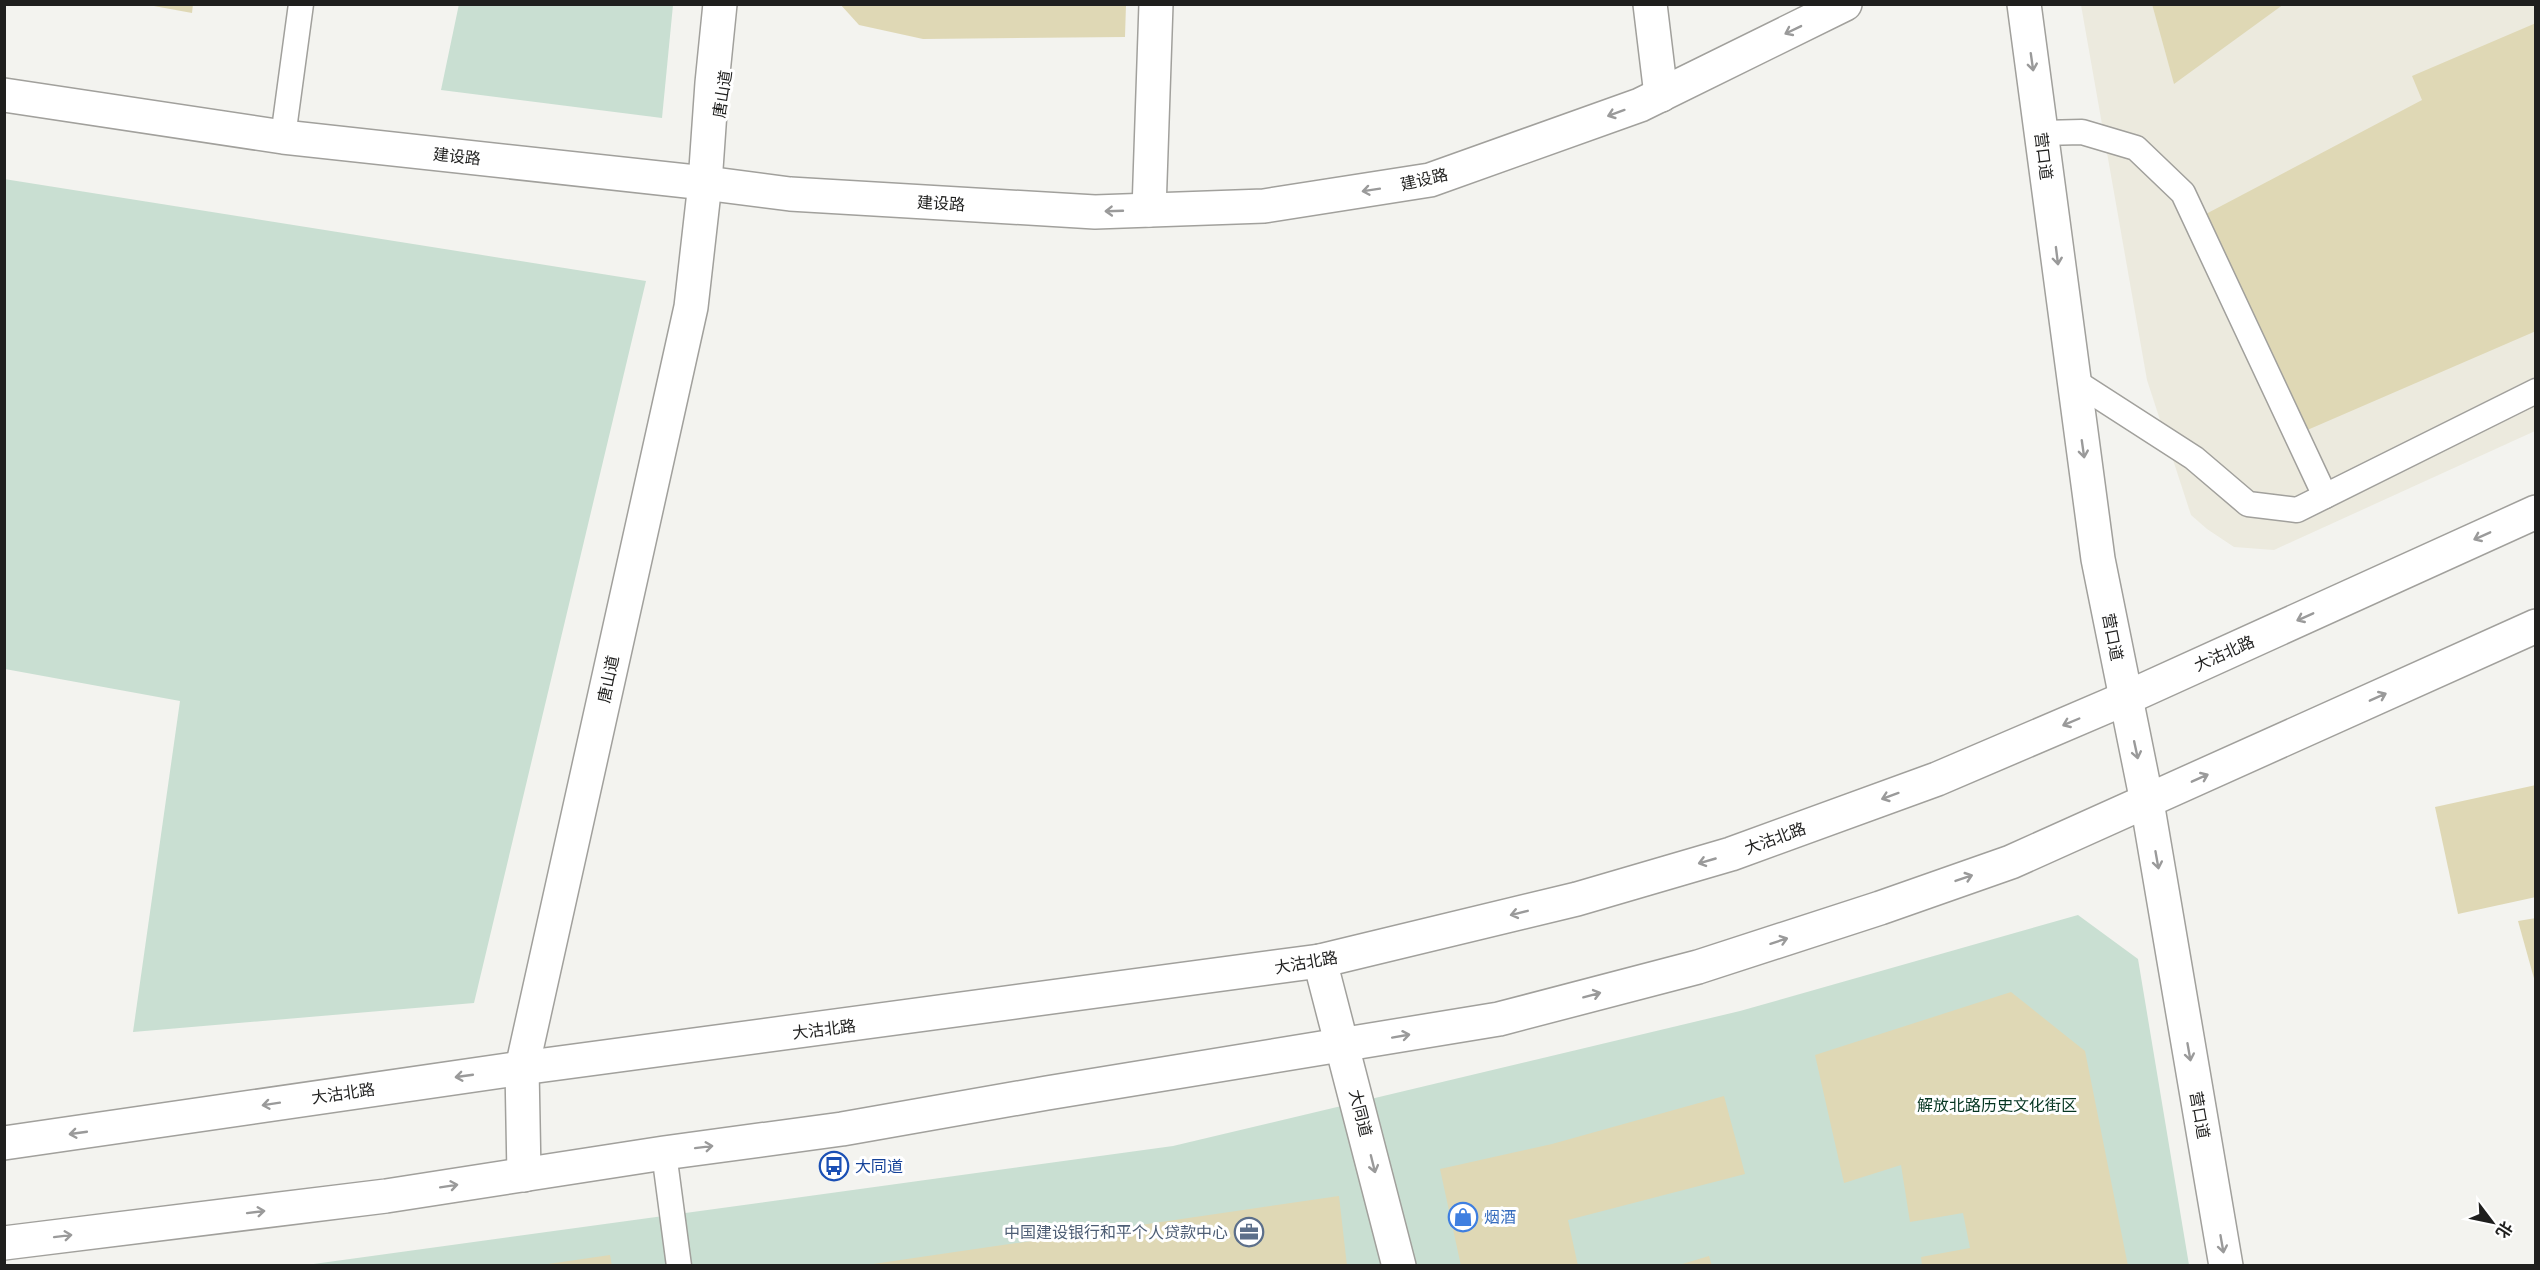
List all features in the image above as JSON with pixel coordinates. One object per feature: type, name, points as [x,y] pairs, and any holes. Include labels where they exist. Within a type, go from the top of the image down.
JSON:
[{"type":"main road","name":"唐山道","points":[[524,1175],[522,1068],[691,307],[705,183],[720,4]]},
{"type":"main road","name":"唐山道","points":[[705,183],[724,93],[733,4]]},
{"type":"main road","points":[[1149,210],[1156,4]]},
{"type":"main road","points":[[1650,4],[1661,95]]},
{"type":"main road","name":"建设路","points":[[4,95],[283,137],[790,194],[1095,212],[1264,206],[1430,180],[1640,105],[1845,4]]},
{"type":"main road","name":"营口道","points":[[2024,4],[2098,559],[2124,699],[2147,802],[2226,1266]]},
{"type":"main road","name":"大沽北路","points":[[4,1143],[522,1068],[1320,962],[1577,899],[1731,854],[1936,779],[2124,699],[2535,512]]},
{"type":"main road","points":[[4,1243],[386,1196],[664,1153],[842,1129],[1047,1092],[1344,1046],[1499,1019],[1698,967],[1880,908],[2011,862],[2535,626]]},
{"type":"main road","name":"大同道","points":[[1320,962],[1344,1046],[1399,1266]]},
{"type":"lane","points":[[283,137],[301,4]]},
{"type":"lane","points":[[2042,133],[2082,132],[2136,148],[2183,193],[2325,496]]},
{"type":"lane","points":[[2073,380],[2194,458],[2248,504],[2297,510],[2535,391]]},
{"type":"lane","points":[[664,1153],[679,1266]]},
{"type":"shaded area","points":[[2081,5],[2535,5],[2535,431],[2274,550],[2234,547],[2191,515],[2147,380]]},
{"type":"green space","points":[[459,4],[673,5],[662,118],[441,90]]},
{"type":"green space","points":[[4,179],[646,281],[474,1003],[133,1032],[180,701],[5,669]]},
{"type":"green space","name":"解放北路历史文化街区","points":[[2078,915],[2138,959],[2189,1265],[299,1266],[1173,1146],[1740,1011]]},
{"type":"building","points":[[143,4],[193,4],[192,13]]},
{"type":"building","points":[[840,4],[1126,4],[1125,37],[923,39],[859,25]]},
{"type":"building","points":[[2152,4],[2284,4],[2174,84]]},
{"type":"building","points":[[2536,23],[2536,331],[2305,431],[2204,215],[2422,100],[2412,76]]},
{"type":"building","points":[[2536,785],[2536,897],[2458,914],[2435,807]]},
{"type":"building","points":[[2536,918],[2536,982],[2535,982],[2518,921]]},
{"type":"building","points":[[2011,992],[2085,1051],[2128,1266],[1922,1266],[1921,1257],[1970,1248],[1963,1213],[1910,1222],[1901,1165],[1844,1183],[1815,1055]]},
{"type":"building","points":[[1724,1096],[1745,1174],[1568,1220],[1578,1266],[1461,1266],[1440,1169],[1552,1144]]},
{"type":"building","points":[[1339,1196],[1347,1266],[873,1266],[873,1264]]},
{"type":"building","points":[[610,1255],[612,1266],[548,1266],[548,1264]]},
{"type":"building","points":[[1709,1256],[1712,1266],[1679,1266],[1679,1265]]},
{"type":"place","name":"大同道","points":[[834,1166]]},
{"type":"place","name":"烟酒","points":[[1463,1217]]},
{"type":"place","name":"中国建设银行和平个人贷款中心","points":[[1249,1232]]}]
